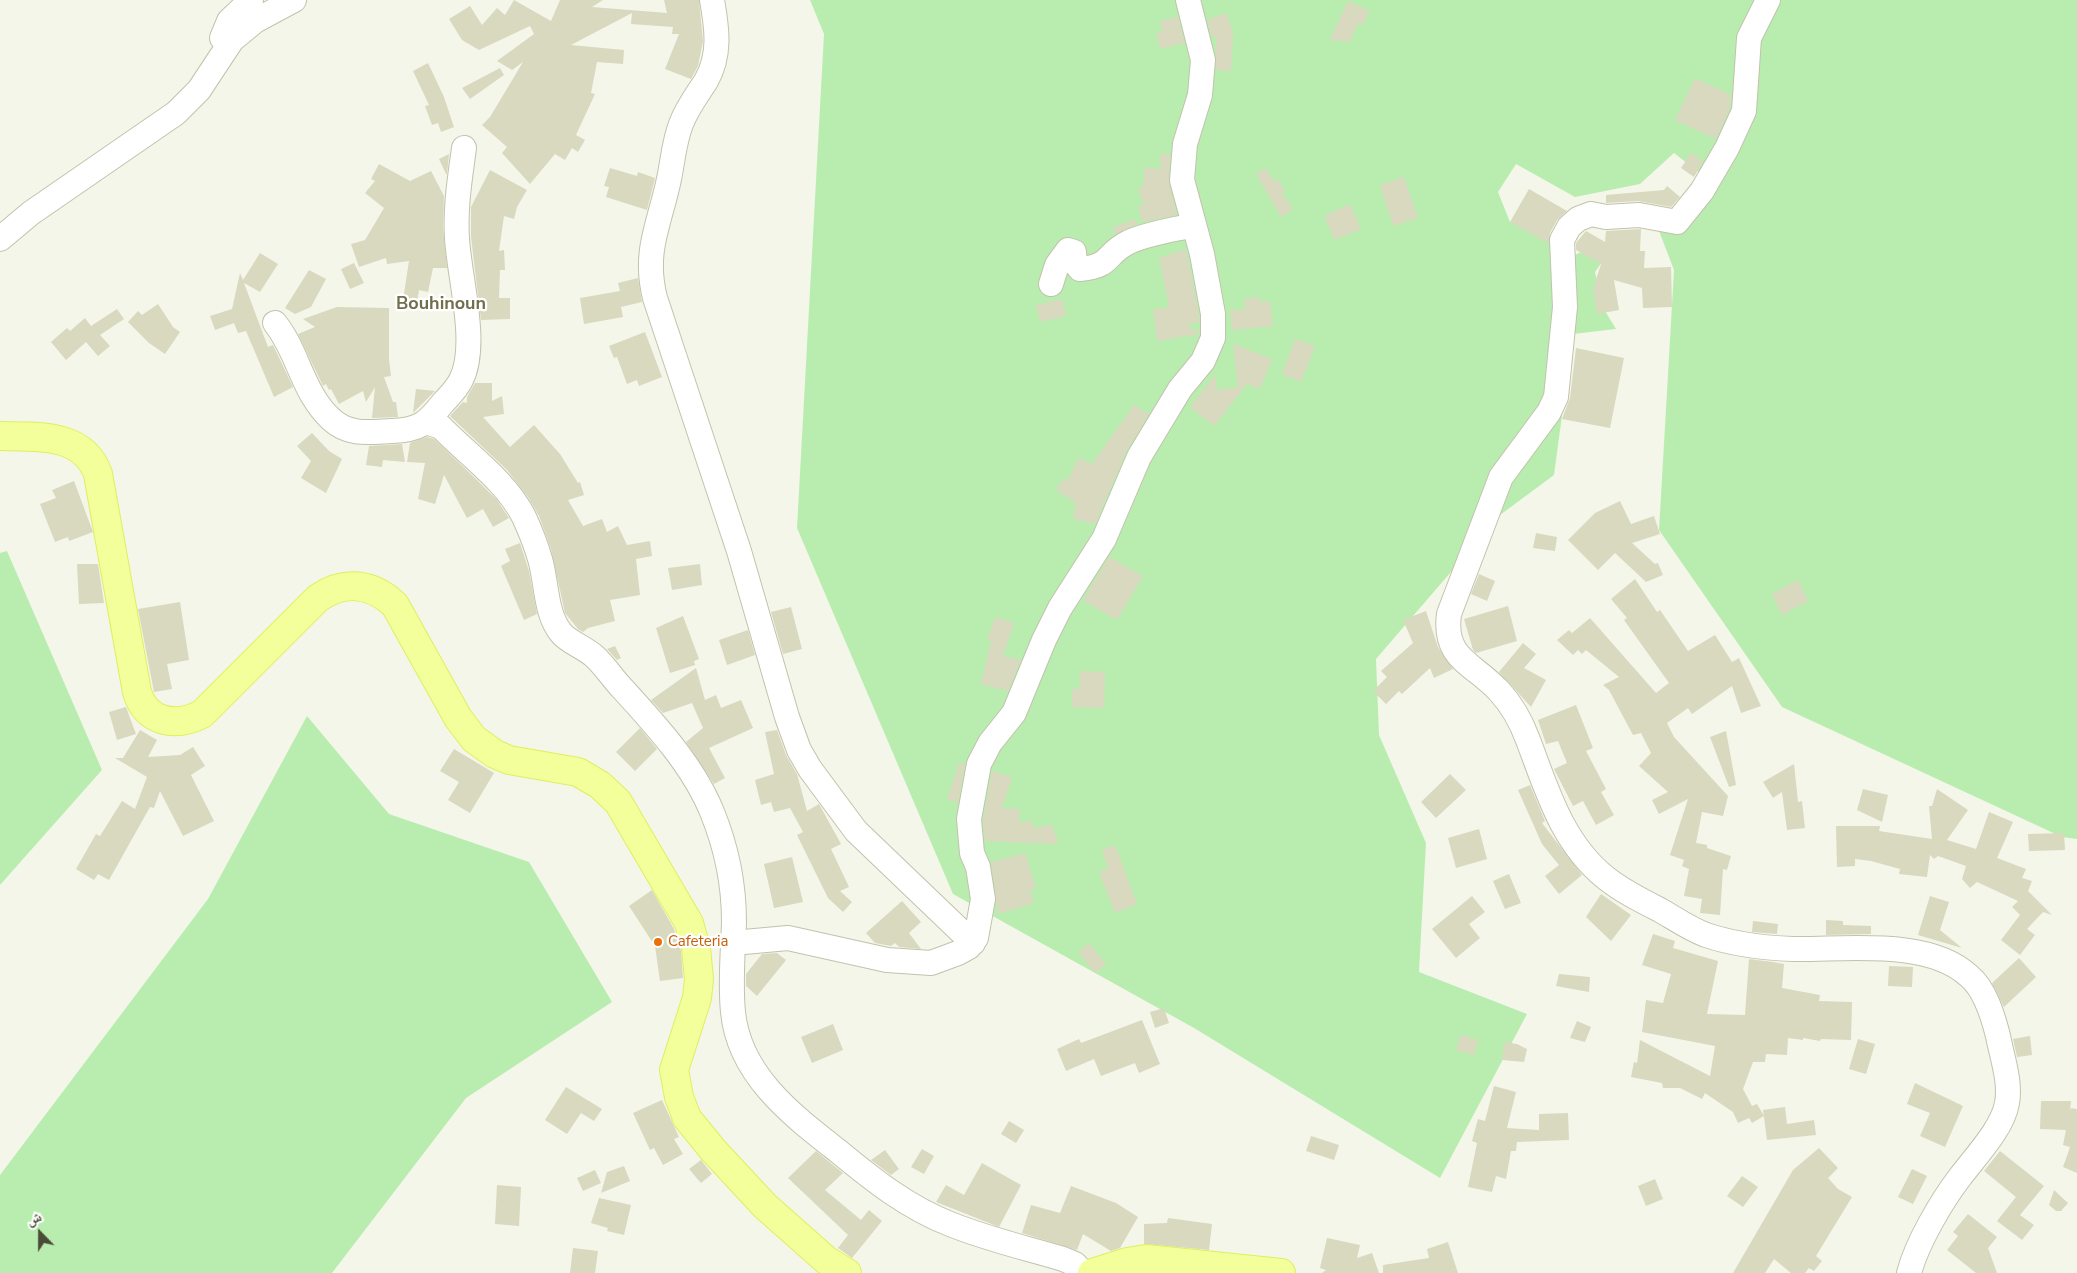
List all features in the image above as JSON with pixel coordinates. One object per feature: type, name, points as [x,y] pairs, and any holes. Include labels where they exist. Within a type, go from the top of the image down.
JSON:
[{"type":"main road","points":[[0,436],[54,438],[76,446],[91,460],[98,474],[137,692],[144,708],[158,718],[175,722],[202,714],[318,598],[334,589],[354,585],[363,586],[381,593],[395,605],[458,718],[479,743],[509,760],[578,772],[610,793],[625,812],[689,923],[696,948],[699,979],[697,998],[674,1070],[679,1097],[687,1118],[713,1150],[765,1206],[826,1260],[847,1273]]},
{"type":"main road","points":[[1092,1273],[1127,1262],[1146,1259],[1281,1273]]},
{"type":"street","points":[[224,49],[222,39],[225,27],[251,0]]},
{"type":"street","points":[[0,239],[31,213],[176,113],[199,90],[224,49],[242,30],[294,0]]},
{"type":"street","points":[[712,0],[718,33],[715,59],[706,82],[682,122],[673,148],[667,190],[650,250],[649,267],[655,298],[739,552],[787,717],[799,750],[810,769],[856,831],[973,943]]},
{"type":"street","points":[[732,943],[788,938],[887,960],[931,964],[952,957],[973,943],[977,934],[983,899],[978,868],[972,852],[970,827],[971,801],[979,764],[990,743],[1014,713],[1044,640],[1060,608],[1104,539],[1139,457],[1180,388],[1203,361],[1210,346],[1214,326],[1213,314],[1202,254],[1184,190],[1182,168],[1185,144],[1200,95],[1203,60],[1188,0]]},
{"type":"street","points":[[1768,0],[1750,38],[1744,111],[1728,148],[1702,191],[1677,222],[1640,216],[1606,217],[1592,214],[1578,219],[1569,227],[1562,240],[1565,307],[1556,397],[1549,412],[1501,477],[1449,614],[1447,629],[1450,644],[1459,656],[1500,692],[1519,716],[1554,809],[1568,836],[1606,879],[1704,934],[1749,945],[1790,949],[1874,949],[1928,954],[1952,964],[1971,977],[1988,1003],[1996,1031],[2008,1085],[2007,1104],[2000,1122],[1984,1147],[1943,1203],[1912,1260],[1908,1273]]},
{"type":"street","points":[[275,323],[290,346],[296,363],[313,396],[338,425],[358,432],[369,433],[407,430],[419,427],[426,422],[457,388],[465,369],[467,357],[466,310],[456,224],[458,188],[464,148]]},
{"type":"street","points":[[1051,284],[1057,265],[1068,250],[1074,252],[1075,263],[1080,269],[1093,268],[1107,261],[1117,248],[1131,241],[1194,225]]},
{"type":"street","points":[[426,422],[440,426],[510,497],[524,518],[540,558],[553,620],[563,636],[584,648],[606,669],[658,730],[699,786],[714,815],[726,856],[733,901],[733,1011],[740,1043],[757,1074],[788,1111],[870,1179],[922,1211],[951,1225],[1063,1259],[1075,1264],[1084,1273]]},
{"type":"green space","points":[[810,0],[2077,0],[2077,839],[2062,837],[1782,707],[1659,530],[1674,270],[1659,231],[1702,175],[1674,153],[1640,184],[1575,197],[1516,164],[1498,192],[1510,222],[1550,236],[1571,257],[1591,247],[1609,252],[1595,272],[1602,306],[1616,329],[1573,334],[1554,475],[1500,515],[1376,659],[1379,735],[1426,843],[1419,972],[1527,1014],[1440,1178],[1194,1028],[953,894],[797,528],[824,34]]},
{"type":"green space","points":[[7,551],[102,770],[0,885],[0,553]]},
{"type":"green space","points":[[307,716],[389,814],[529,862],[612,1002],[466,1098],[332,1273],[0,1273],[0,1175],[208,899]]},
{"type":"building","points":[[514,0],[551,21],[560,0],[603,0],[592,7],[667,13],[664,0],[699,0],[703,41],[698,66],[691,79],[665,69],[679,34],[672,34],[673,27],[631,24],[632,13],[571,45],[624,50],[623,64],[597,62],[591,93],[595,94],[576,135],[585,140],[578,152],[572,148],[565,160],[555,154],[530,184],[502,153],[507,147],[482,125],[490,117],[523,62],[512,70],[497,61],[534,34],[530,26],[479,50],[462,40],[449,19],[470,6],[482,25],[497,8],[505,15]]},
{"type":"building","points":[[1348,1],[1369,11],[1363,25],[1358,23],[1350,42],[1330,40]]},
{"type":"building","points":[[1226,13],[1233,32],[1231,71],[1216,70],[1216,36],[1212,37],[1207,20]]},
{"type":"building","points":[[1177,15],[1185,43],[1160,49],[1156,33],[1162,32],[1160,21],[1174,18]]},
{"type":"building","points":[[428,63],[444,97],[454,127],[441,132],[438,123],[432,125],[425,106],[429,105],[413,71]]},
{"type":"building","points":[[500,68],[504,75],[470,99],[462,88]]},
{"type":"building","points":[[1695,78],[1731,95],[1730,108],[1716,139],[1675,120]]},
{"type":"building","points":[[1691,153],[1703,161],[1694,177],[1681,168]]},
{"type":"building","points":[[449,154],[447,174],[446,174],[439,159]]},
{"type":"building","points":[[1160,154],[1170,154],[1169,183],[1177,215],[1142,222],[1138,206],[1144,205],[1138,188],[1143,187],[1145,167],[1161,169]]},
{"type":"building","points":[[379,164],[410,181],[431,171],[444,196],[443,227],[447,268],[433,268],[428,292],[419,290],[417,302],[403,300],[409,261],[387,264],[386,258],[359,267],[351,244],[365,240],[384,208],[365,193],[375,181],[371,179]]},
{"type":"building","points":[[610,168],[637,176],[638,172],[655,178],[647,210],[606,197],[609,187],[604,186]]},
{"type":"building","points":[[1265,168],[1274,181],[1278,179],[1285,191],[1282,193],[1293,209],[1281,217],[1256,174]]},
{"type":"building","points":[[490,170],[527,190],[517,207],[514,219],[504,216],[499,251],[504,250],[505,270],[500,270],[499,298],[510,298],[510,319],[481,320],[471,237],[471,207]]},
{"type":"building","points":[[1404,177],[1418,218],[1393,226],[1380,185]]},
{"type":"building","points":[[1667,186],[1680,197],[1671,207],[1638,201],[1606,203],[1606,195],[1664,190]]},
{"type":"building","points":[[1529,189],[1567,211],[1557,220],[1550,233],[1548,243],[1510,222]]},
{"type":"building","points":[[1350,204],[1361,229],[1335,240],[1324,216]]},
{"type":"building","points":[[1135,219],[1137,224],[1115,234],[1112,228]]},
{"type":"building","points":[[1641,229],[1640,251],[1645,251],[1644,268],[1671,267],[1672,307],[1643,308],[1642,288],[1614,280],[1619,310],[1597,314],[1593,289],[1601,264],[1576,250],[1576,243],[1586,231],[1605,242],[1606,231]]},
{"type":"building","points":[[1186,249],[1199,315],[1199,323],[1189,324],[1189,328],[1199,331],[1199,334],[1157,341],[1153,310],[1169,307],[1159,258]]},
{"type":"building","points":[[260,253],[278,264],[260,292],[244,283],[268,347],[273,345],[293,387],[274,397],[246,331],[238,333],[234,323],[215,330],[210,316],[232,309],[240,273],[243,280]]},
{"type":"building","points":[[354,263],[364,283],[350,289],[341,269]]},
{"type":"building","points":[[309,270],[326,279],[311,307],[295,314],[285,308]]},
{"type":"building","points":[[638,278],[642,302],[621,307],[623,317],[584,324],[580,298],[620,291],[618,283]]},
{"type":"building","points":[[1260,297],[1261,302],[1270,301],[1273,326],[1232,330],[1230,310],[1245,309],[1244,299]]},
{"type":"building","points":[[1062,299],[1066,316],[1040,322],[1036,305]]},
{"type":"building","points":[[158,304],[173,327],[180,332],[165,354],[149,343],[128,322],[138,311],[142,315]]},
{"type":"building","points":[[337,307],[389,308],[391,376],[384,377],[393,402],[396,402],[398,417],[372,418],[375,387],[366,402],[363,391],[339,404],[331,389],[329,390],[326,384],[323,386],[298,334],[315,327],[303,319]]},
{"type":"building","points":[[117,309],[124,319],[100,335],[110,346],[98,356],[86,342],[66,360],[51,342],[67,328],[70,331],[85,318],[91,326]]},
{"type":"building","points":[[645,332],[662,377],[639,386],[637,380],[627,384],[617,357],[614,358],[609,346]]},
{"type":"building","points":[[1295,339],[1315,346],[1301,382],[1282,374]]},
{"type":"building","points":[[1233,344],[1272,359],[1260,389],[1247,384],[1214,426],[1190,407],[1215,375],[1217,390],[1238,387]]},
{"type":"building","points":[[1576,348],[1624,358],[1610,428],[1562,419],[1570,398]]},
{"type":"building","points":[[475,383],[492,383],[492,401],[502,396],[504,414],[483,417],[510,447],[534,425],[560,454],[578,483],[580,482],[584,495],[568,500],[583,526],[602,519],[607,532],[618,526],[627,545],[650,541],[652,556],[636,559],[640,595],[610,600],[615,621],[588,628],[583,632],[578,629],[565,613],[551,549],[539,516],[528,497],[507,470],[450,416],[463,402],[467,403],[467,397]]},
{"type":"building","points":[[416,389],[435,391],[413,413]]},
{"type":"building","points":[[1134,405],[1149,414],[1126,452],[1095,524],[1073,519],[1076,503],[1056,490],[1064,478],[1068,480],[1078,458],[1092,464]]},
{"type":"building","points":[[312,433],[329,451],[342,459],[326,493],[301,478],[311,461],[297,446]]},
{"type":"building","points":[[427,437],[434,439],[476,479],[497,500],[509,518],[493,527],[483,509],[467,518],[444,475],[435,504],[418,499],[425,463],[407,462],[410,443]]},
{"type":"building","points":[[402,444],[405,462],[383,460],[382,467],[366,465],[369,446]]},
{"type":"building","points":[[74,481],[93,532],[69,541],[68,537],[55,542],[40,504],[56,498],[52,490]]},
{"type":"building","points":[[1620,501],[1631,524],[1654,516],[1660,534],[1632,543],[1655,564],[1658,563],[1663,575],[1646,582],[1615,553],[1598,570],[1568,540],[1595,513]]},
{"type":"building","points":[[1536,533],[1557,537],[1555,551],[1533,548]]},
{"type":"building","points":[[520,543],[529,571],[537,614],[524,620],[501,566],[510,561],[505,549]]},
{"type":"building","points":[[1109,557],[1143,576],[1117,620],[1083,600]]},
{"type":"building","points":[[77,564],[98,564],[104,603],[79,604]]},
{"type":"building","points":[[700,564],[702,585],[672,590],[668,568]]},
{"type":"building","points":[[1479,574],[1495,581],[1487,601],[1471,594]]},
{"type":"building","points":[[1635,579],[1657,612],[1660,610],[1688,651],[1715,635],[1732,662],[1739,658],[1761,706],[1741,713],[1732,686],[1692,714],[1688,708],[1667,723],[1674,737],[1728,796],[1723,816],[1702,812],[1696,843],[1707,845],[1707,848],[1731,856],[1727,870],[1723,869],[1720,915],[1700,913],[1702,899],[1684,896],[1689,869],[1682,866],[1684,860],[1670,855],[1688,799],[1659,814],[1652,800],[1668,792],[1639,766],[1651,753],[1641,733],[1633,735],[1609,690],[1603,685],[1619,677],[1586,650],[1582,654],[1578,650],[1573,655],[1557,640],[1569,630],[1572,633],[1590,618],[1656,693],[1669,683],[1624,620],[1627,618],[1611,599]]},
{"type":"building","points":[[1798,580],[1808,601],[1782,615],[1772,594]]},
{"type":"building","points":[[180,602],[189,660],[167,664],[172,689],[154,692],[138,609]]},
{"type":"building","points":[[1508,606],[1517,641],[1476,653],[1473,650],[1464,619]]},
{"type":"building","points":[[791,607],[802,649],[783,654],[771,612]]},
{"type":"building","points":[[1426,611],[1438,647],[1453,669],[1434,678],[1430,668],[1402,694],[1399,691],[1386,704],[1373,691],[1387,677],[1381,671],[1413,643],[1403,620]]},
{"type":"building","points":[[683,616],[699,659],[694,661],[695,665],[670,673],[656,628]]},
{"type":"building","points":[[995,617],[1014,623],[1003,656],[1021,660],[1008,691],[981,684],[991,641],[987,640]]},
{"type":"building","points":[[748,630],[755,655],[727,665],[719,640]]},
{"type":"building","points":[[1523,643],[1536,654],[1524,668],[1546,680],[1531,707],[1499,672]]},
{"type":"building","points":[[615,646],[621,658],[617,660],[607,649]]},
{"type":"building","points":[[696,668],[705,700],[716,695],[721,708],[741,700],[753,728],[709,748],[725,778],[714,784],[686,742],[703,728],[692,703],[663,713],[651,700]]},
{"type":"building","points":[[1080,671],[1105,672],[1104,708],[1072,707],[1072,689],[1079,689]]},
{"type":"building","points":[[1576,705],[1593,748],[1586,751],[1606,789],[1601,792],[1614,815],[1596,825],[1583,801],[1573,806],[1554,769],[1567,763],[1558,741],[1546,744],[1538,720]]},
{"type":"building","points":[[126,707],[136,734],[117,740],[109,712]]},
{"type":"building","points":[[640,728],[657,749],[635,771],[616,752]]},
{"type":"building","points":[[140,730],[157,740],[148,757],[180,755],[193,747],[205,766],[191,775],[214,821],[183,836],[160,791],[154,808],[150,807],[109,880],[98,874],[94,880],[76,869],[96,834],[100,836],[122,801],[135,809],[147,777],[115,758],[123,758]]},
{"type":"building","points":[[777,730],[786,755],[797,774],[807,811],[819,804],[841,844],[831,849],[849,887],[840,891],[852,902],[843,912],[828,898],[797,835],[803,832],[790,808],[774,812],[771,802],[761,805],[755,780],[774,774],[765,732]]},
{"type":"building","points":[[1726,731],[1736,785],[1729,787],[1710,737]]},
{"type":"building","points":[[454,749],[494,773],[470,813],[448,800],[459,782],[440,771]]},
{"type":"building","points":[[959,763],[965,764],[958,803],[947,799]]},
{"type":"building","points":[[1794,764],[1798,802],[1802,801],[1805,828],[1787,830],[1782,792],[1773,798],[1763,782]]},
{"type":"building","points":[[992,771],[1012,777],[1002,808],[1020,809],[1019,822],[1033,821],[1033,829],[1052,824],[1058,844],[985,841],[983,820]]},
{"type":"building","points":[[1450,774],[1466,790],[1436,818],[1421,802]]},
{"type":"building","points":[[1530,785],[1545,821],[1542,823],[1582,875],[1559,894],[1545,876],[1559,865],[1542,844],[1518,790]]},
{"type":"building","points":[[1863,789],[1888,795],[1882,822],[1857,810]]},
{"type":"building","points":[[1937,789],[1968,810],[1947,840],[1976,849],[1989,812],[2013,822],[1997,858],[2026,869],[2022,878],[2032,881],[2028,891],[2052,915],[2043,912],[2027,929],[2035,935],[2020,955],[2001,940],[2020,915],[2012,907],[2018,901],[1977,882],[1970,888],[1962,879],[1966,866],[1938,856],[1934,859],[1930,855],[1927,877],[1899,874],[1900,869],[1871,861],[1855,859],[1855,866],[1837,867],[1836,826],[1880,826],[1879,831],[1932,839],[1929,806],[1932,806]]},
{"type":"building","points":[[1479,829],[1487,859],[1456,868],[1448,838]]},
{"type":"building","points":[[2064,833],[2065,850],[2029,851],[2028,834]]},
{"type":"building","points":[[1115,845],[1137,904],[1115,913],[1099,872],[1108,868],[1102,850]]},
{"type":"building","points":[[1025,853],[1036,888],[1030,890],[1034,903],[998,914],[991,862]]},
{"type":"building","points":[[792,857],[803,902],[774,908],[764,864]]},
{"type":"building","points":[[1509,874],[1521,903],[1505,909],[1493,881]]},
{"type":"building","points":[[652,890],[674,929],[681,951],[683,978],[660,981],[655,946],[629,906]]},
{"type":"building","points":[[1601,894],[1631,915],[1611,941],[1586,917]]},
{"type":"building","points":[[1472,896],[1485,912],[1469,924],[1480,938],[1456,958],[1432,929]]},
{"type":"building","points":[[1930,896],[1949,902],[1940,930],[1962,948],[1918,935]]},
{"type":"building","points":[[902,901],[921,922],[909,933],[921,949],[899,947],[895,943],[891,946],[875,943],[866,933]]},
{"type":"building","points":[[1826,920],[1843,921],[1843,925],[1871,926],[1871,934],[1826,935]]},
{"type":"building","points":[[1753,921],[1778,924],[1777,934],[1752,932]]},
{"type":"building","points":[[1653,934],[1675,941],[1673,948],[1718,961],[1707,1014],[1745,1015],[1749,959],[1773,962],[1784,964],[1782,988],[1820,995],[1819,1001],[1852,1002],[1851,1040],[1821,1039],[1820,1041],[1788,1038],[1787,1055],[1766,1054],[1765,1062],[1753,1062],[1743,1089],[1752,1106],[1757,1104],[1764,1116],[1752,1123],[1749,1118],[1738,1123],[1733,1112],[1705,1093],[1702,1099],[1680,1088],[1663,1088],[1662,1083],[1631,1077],[1634,1062],[1637,1063],[1640,1040],[1710,1076],[1715,1046],[1642,1032],[1646,1000],[1663,1003],[1671,974],[1642,965]]},
{"type":"building","points":[[1089,943],[1106,964],[1095,973],[1078,952]]},
{"type":"building","points":[[777,953],[786,960],[757,996],[746,986],[746,974],[762,954]]},
{"type":"building","points":[[2019,958],[2036,977],[2004,1007],[1992,983]]},
{"type":"building","points":[[1889,966],[1913,967],[1912,987],[1888,986]]},
{"type":"building","points":[[1559,974],[1590,977],[1589,992],[1556,986]]},
{"type":"building","points":[[1164,1008],[1169,1023],[1155,1028],[1150,1012]]},
{"type":"building","points":[[1142,1020],[1160,1064],[1139,1073],[1135,1063],[1101,1076],[1094,1059],[1066,1071],[1057,1049],[1079,1039],[1081,1043]]},
{"type":"building","points":[[1577,1021],[1591,1027],[1585,1042],[1570,1038]]},
{"type":"building","points":[[833,1024],[843,1050],[812,1063],[801,1037]]},
{"type":"building","points":[[1460,1035],[1478,1040],[1474,1055],[1456,1050]]},
{"type":"building","points":[[2030,1036],[2032,1055],[2017,1057],[2013,1039]]},
{"type":"building","points":[[1858,1039],[1875,1044],[1866,1074],[1849,1069]]},
{"type":"building","points":[[1504,1042],[1517,1044],[1527,1049],[1524,1062],[1502,1060]]},
{"type":"building","points":[[1915,1083],[1963,1106],[1945,1147],[1920,1136],[1930,1113],[1907,1104]]},
{"type":"building","points":[[1494,1086],[1516,1092],[1507,1128],[1539,1130],[1539,1114],[1568,1113],[1569,1140],[1517,1142],[1516,1151],[1511,1151],[1506,1179],[1496,1176],[1492,1192],[1468,1187],[1477,1143],[1472,1141],[1478,1119],[1485,1121]]},
{"type":"building","points":[[566,1087],[602,1109],[594,1121],[581,1113],[567,1134],[545,1120]]},
{"type":"building","points":[[662,1100],[679,1137],[674,1139],[683,1154],[663,1165],[654,1148],[650,1150],[633,1113]]},
{"type":"building","points":[[2041,1101],[2071,1101],[2070,1111],[2071,1108],[2077,1109],[2077,1173],[2063,1167],[2070,1147],[2063,1145],[2066,1130],[2040,1129]]},
{"type":"building","points":[[1785,1107],[1787,1124],[1814,1120],[1816,1135],[1767,1140],[1763,1110]]},
{"type":"building","points":[[1009,1121],[1024,1130],[1016,1143],[1001,1134]]},
{"type":"building","points":[[1311,1136],[1339,1145],[1334,1160],[1306,1151]]},
{"type":"building","points":[[1819,1148],[1838,1168],[1828,1178],[1838,1189],[1852,1197],[1816,1256],[1822,1261],[1814,1271],[1809,1268],[1805,1273],[1791,1273],[1774,1259],[1765,1273],[1733,1273],[1793,1170]]},
{"type":"building","points":[[922,1149],[934,1156],[924,1174],[911,1167]]},
{"type":"building","points":[[885,1150],[899,1169],[891,1175],[871,1160]]},
{"type":"building","points":[[816,1151],[843,1173],[825,1190],[861,1220],[869,1210],[882,1221],[852,1258],[838,1248],[848,1235],[788,1178]]},
{"type":"building","points":[[2000,1151],[2044,1186],[2020,1215],[2034,1225],[2022,1240],[1997,1221],[2016,1197],[1984,1171]]},
{"type":"building","points":[[701,1160],[712,1174],[701,1183],[689,1169]]},
{"type":"building","points":[[982,1163],[1021,1185],[999,1227],[936,1202],[946,1185],[964,1195]]},
{"type":"building","points":[[624,1166],[630,1181],[601,1193],[607,1172]]},
{"type":"building","points":[[1912,1169],[1927,1176],[1913,1204],[1898,1197]]},
{"type":"building","points":[[595,1170],[601,1183],[583,1191],[577,1178]]},
{"type":"building","points":[[1742,1176],[1758,1187],[1743,1207],[1727,1196]]},
{"type":"building","points":[[1655,1179],[1663,1199],[1646,1206],[1638,1186]]},
{"type":"building","points":[[497,1185],[521,1187],[519,1226],[495,1224]]},
{"type":"building","points":[[1071,1186],[1116,1203],[1138,1217],[1120,1248],[1111,1251],[1083,1234],[1077,1250],[1022,1233],[1031,1205],[1060,1213]]},
{"type":"building","points":[[2054,1190],[2068,1203],[2061,1211],[2056,1211],[2049,1205]]},
{"type":"building","points":[[599,1198],[631,1205],[624,1235],[607,1231],[608,1228],[591,1223]]},
{"type":"building","points":[[1968,1214],[1997,1237],[1988,1248],[1997,1273],[1976,1273],[1947,1250],[1958,1236],[1953,1232]]},
{"type":"building","points":[[1168,1218],[1212,1224],[1209,1250],[1144,1244],[1144,1224],[1167,1223]]},
{"type":"building","points":[[1327,1238],[1360,1245],[1357,1258],[1372,1253],[1379,1273],[1322,1273],[1326,1270],[1320,1268]]},
{"type":"building","points":[[1448,1242],[1458,1273],[1383,1273],[1383,1265],[1429,1258],[1427,1249]]},
{"type":"building","points":[[573,1248],[598,1251],[595,1273],[570,1273]]},
{"type":"place","name":"Cafeteria","points":[[658,942]]},
{"type":"district","name":"Bouhinoun","points":[[441,305]]}]
